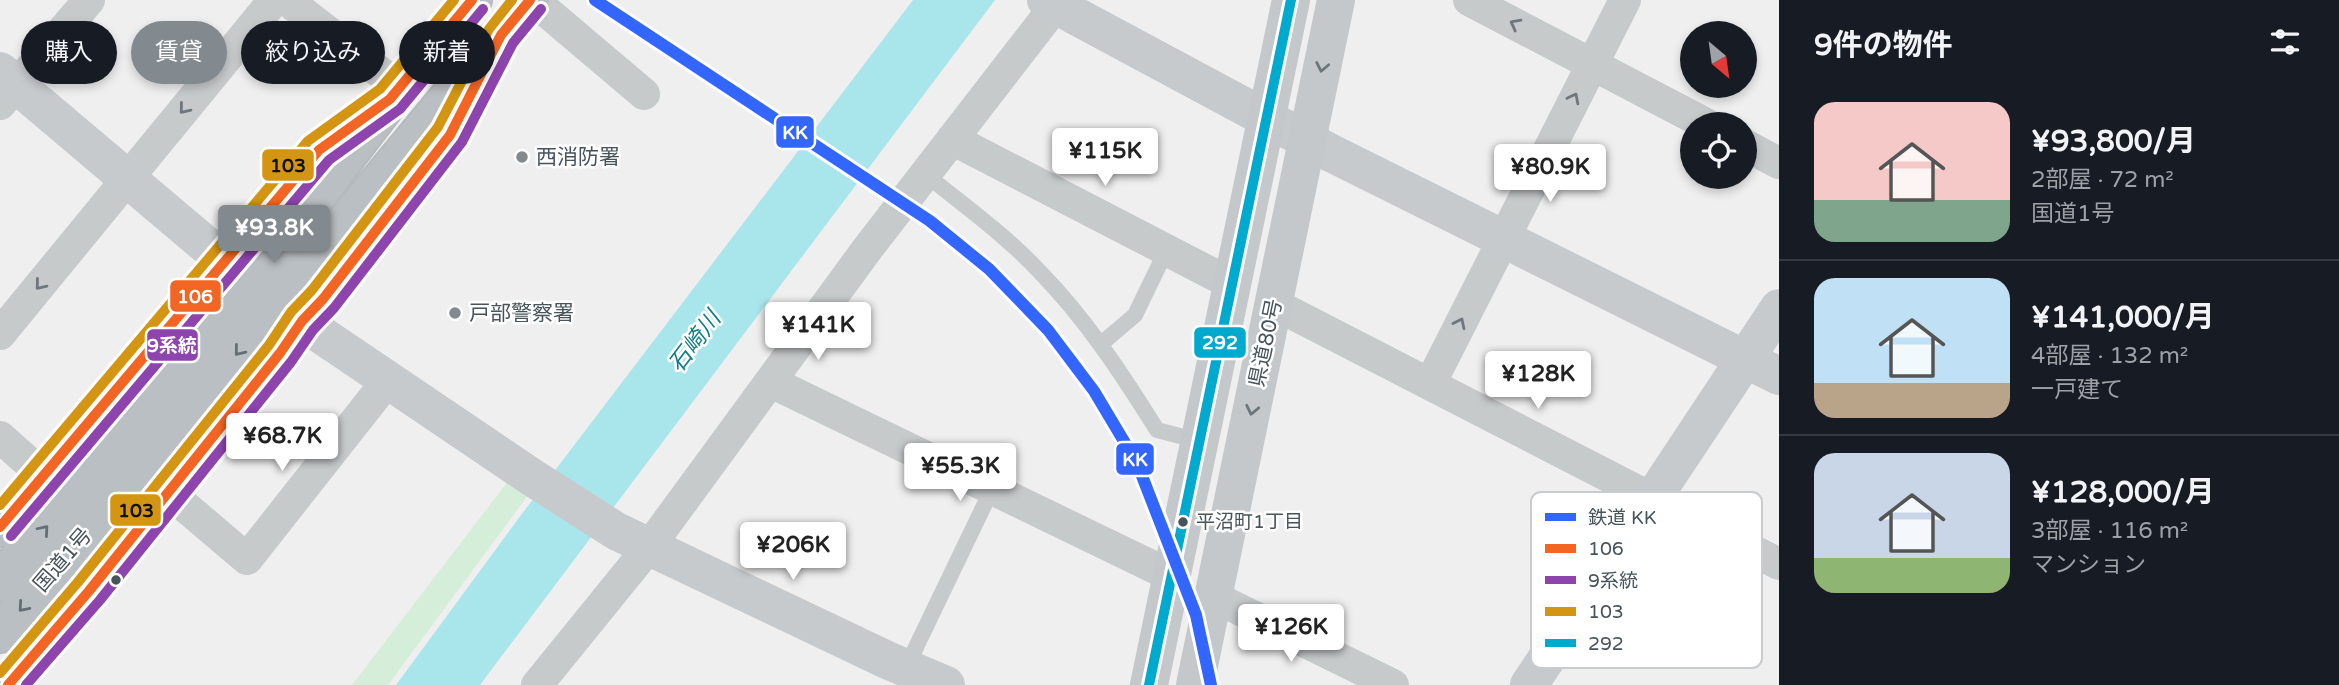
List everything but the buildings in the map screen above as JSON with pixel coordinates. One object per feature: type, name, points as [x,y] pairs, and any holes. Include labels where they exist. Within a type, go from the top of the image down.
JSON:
[{"type":"highway","name":"国道1号","points":[[0,634],[163,444],[395,93],[472,0]]},
{"type":"highway","name":"国道1号","points":[[0,527],[44,477],[263,293],[323,299],[450,135],[501,35],[532,0]]},
{"type":"highway","name":"国道1号","points":[[8,685],[89,591],[280,353],[263,293]]},
{"type":"highway","name":"国道1号","points":[[0,582],[135,422],[263,293]]},
{"type":"main road","points":[[1149,685],[1291,0]]},
{"type":"main road","name":"県道80号","points":[[1195,685],[1336,0]]},
{"type":"street","points":[[89,0],[5,86],[126,180],[263,293],[533,478],[633,539],[890,671],[946,685]]},
{"type":"street","points":[[0,334],[274,0]]},
{"type":"street","points":[[287,0],[395,93]]},
{"type":"street","points":[[532,0],[644,94]]},
{"type":"street","points":[[1469,0],[1683,112]]},
{"type":"street","points":[[1430,384],[1625,0]]},
{"type":"street","points":[[537,685],[633,539],[771,382],[868,248],[1054,2],[1266,119],[1779,376]]},
{"type":"street","points":[[952,139],[1232,284]]},
{"type":"street","points":[[1757,151],[1779,163]]},
{"type":"street","points":[[1274,304],[1638,492]]},
{"type":"street","points":[[1658,492],[1779,308]]},
{"type":"street","points":[[168,492],[247,559],[388,380]]},
{"type":"street","points":[[771,382],[1171,576]]},
{"type":"street","points":[[0,437],[44,477]]},
{"type":"street","points":[[1762,556],[1779,565]]},
{"type":"street","points":[[1213,597],[1393,685]]},
{"type":"street","points":[[1529,685],[1540,668]]},
{"type":"lane","points":[[925,174],[983,220],[1039,271],[1101,344],[1157,430],[1199,441]]},
{"type":"lane","points":[[1101,344],[1135,315],[1167,249]]},
{"type":"lane","points":[[890,671],[992,489]]},
{"type":"green space","points":[[512,476],[532,490],[388,685],[352,685]]},
{"type":"water","name":"石崎川","points":[[913,0],[995,0],[480,685],[396,685],[521,515]]},
{"type":"rail line","name":"KK","points":[[595,0],[930,221],[989,269],[1048,330],[1094,391],[1137,463],[1196,615],[1211,685]]},
{"type":"transit line","name":"103","points":[[0,505],[308,141],[380,89],[454,0]]},
{"type":"transit line","name":"106","points":[[0,527],[319,150],[390,99],[472,0]]},
{"type":"transit line","name":"103","points":[[0,673],[78,582],[269,345],[291,312],[312,290],[438,127],[489,29],[512,0]]},
{"type":"transit line","name":"106","points":[[8,685],[89,591],[280,353],[302,321],[323,299],[450,135],[501,35],[530,0]]},
{"type":"transit line","name":"292","points":[[1149,685],[1291,0]]},
{"type":"transit line","name":"9系統","points":[[11,536],[329,160],[400,109],[483,9]]},
{"type":"transit line","name":"9系統","points":[[26,685],[100,600],[291,362],[313,330],[334,308],[462,142],[513,43],[541,9]]},
{"type":"place","name":"西消防署","points":[[522,157]]},
{"type":"place","name":"戸部警察署","points":[[455,313]]},
{"type":"place","name":"平沼町1丁目","points":[[1183,522]]}]
